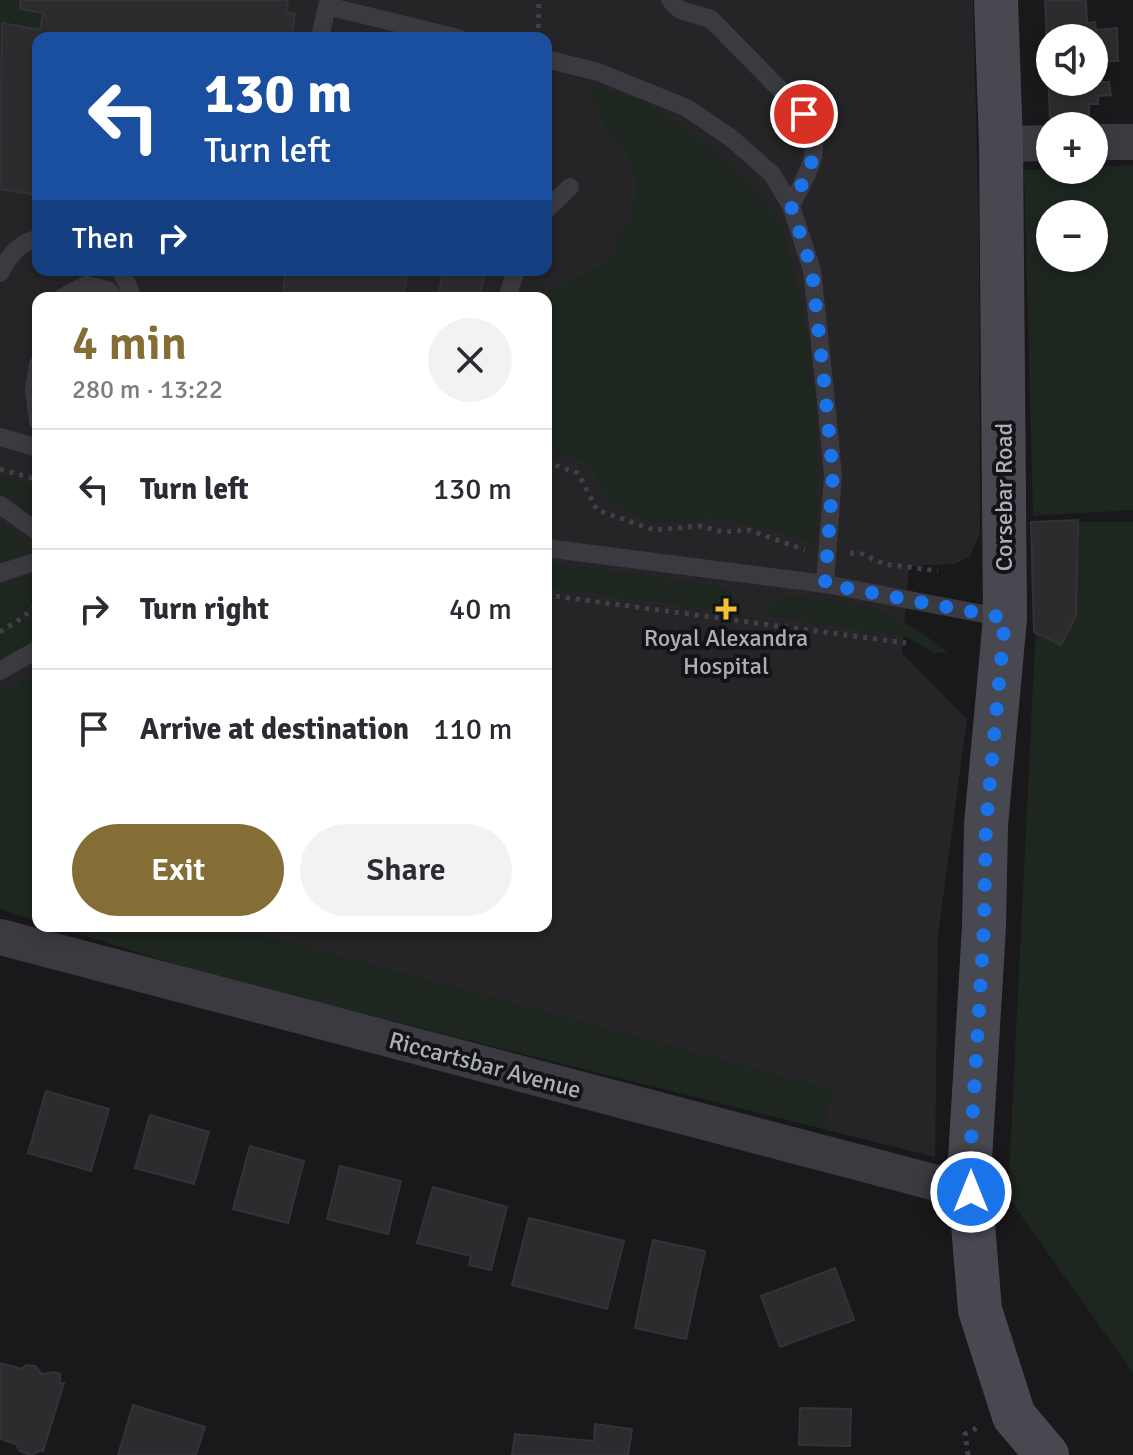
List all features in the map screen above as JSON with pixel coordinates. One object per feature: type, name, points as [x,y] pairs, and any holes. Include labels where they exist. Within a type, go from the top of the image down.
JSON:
[{"type":"main road","name":"Corsebar Road","points":[[996,0],[1001,144],[1005,618],[986,825],[984,927],[969,1176],[980,1310],[1014,1416],[1047,1455]]},
{"type":"street","points":[[1108,142],[1133,142]]},
{"type":"street","points":[[1001,144],[1036,143]]},
{"type":"street","name":"Riccartsbar Avenue","points":[[0,937],[971,1192]]},
{"type":"lane","points":[[670,0],[680,10],[711,19],[804,114],[813,129],[813,162],[791,206]]},
{"type":"lane","points":[[321,32],[327,3],[436,32]]},
{"type":"lane","points":[[552,60],[598,72],[687,108],[731,138],[772,174],[791,206],[812,270],[833,475],[825,584]]},
{"type":"lane","points":[[552,204],[570,187]]},
{"type":"lane","points":[[0,273],[10,254],[22,243],[32,240]]},
{"type":"lane","points":[[73,292],[86,285],[110,292]]},
{"type":"lane","points":[[0,437],[32,446]]},
{"type":"lane","points":[[0,505],[32,528]]},
{"type":"lane","points":[[552,549],[825,584],[1005,618]]},
{"type":"lane","points":[[0,573],[32,563]]},
{"type":"lane","points":[[0,671],[32,652]]},
{"type":"path","points":[[538,32],[539,0]]},
{"type":"path","points":[[552,464],[578,473],[597,510],[654,530],[701,526],[722,532],[749,530],[801,550],[862,554],[884,564],[938,571]]},
{"type":"path","points":[[0,469],[32,478]]},
{"type":"path","points":[[552,596],[906,643]]},
{"type":"path","points":[[0,632],[32,609]]},
{"type":"shaded area","name":"Royal Alexandra Hospital","points":[[0,0],[973,0],[979,238],[980,533],[970,556],[955,564],[909,566],[902,653],[967,719],[938,936],[935,1157],[213,976],[73,932],[552,932],[552,292],[32,292],[32,919],[0,909]]},
{"type":"shaded area","points":[[0,0],[20,0],[21,9],[43,13],[40,30],[2,23],[0,33]]},
{"type":"shaded area","points":[[587,83],[639,101],[698,137],[754,189],[780,224],[800,299],[811,368],[817,474],[816,544],[782,532],[710,517],[655,524],[614,506],[588,463],[552,452],[552,292],[546,291],[606,265],[617,237],[634,214],[636,176],[622,144],[607,129]]},
{"type":"shaded area","points":[[1133,165],[1133,510],[1033,516],[1024,170],[1036,170],[1036,184],[1108,184],[1108,166]]},
{"type":"shaded area","points":[[0,476],[32,485],[32,515],[0,491]]},
{"type":"shaded area","points":[[0,520],[26,543],[23,552],[0,562]]},
{"type":"shaded area","points":[[1041,521],[1133,522],[1133,1373],[1008,1197]]},
{"type":"shaded area","points":[[552,564],[719,586],[734,596],[739,613],[552,588]]},
{"type":"shaded area","points":[[32,575],[32,641],[0,661],[0,586]]},
{"type":"shaded area","points":[[792,595],[878,610],[906,623],[948,652],[934,653],[908,638],[888,633],[764,615],[777,600]]},
{"type":"shaded area","points":[[32,675],[32,919],[0,909],[0,693]]},
{"type":"shaded area","points":[[73,932],[252,932],[832,1090],[824,1129],[213,976]]},
{"type":"building","points":[[20,0],[288,0],[286,12],[295,14],[292,32],[32,32],[32,194],[0,189],[2,23],[40,30],[43,13],[21,9]]},
{"type":"building","points":[[1045,0],[1086,0],[1087,23],[1095,24],[1046,24]]},
{"type":"building","points":[[1117,28],[1118,61],[1108,61],[1108,29]]},
{"type":"building","points":[[1049,96],[1098,96],[1098,104],[1089,104],[1089,112],[1050,112]]},
{"type":"building","points":[[285,276],[407,276],[404,292],[283,292]]},
{"type":"building","points":[[442,276],[484,276],[481,292],[439,292]]},
{"type":"building","points":[[1078,520],[1076,616],[1061,645],[1034,632],[1031,522]]},
{"type":"building","points":[[46,1091],[109,1109],[91,1171],[28,1153]]},
{"type":"building","points":[[150,1115],[209,1132],[194,1184],[135,1168]]},
{"type":"building","points":[[250,1146],[304,1161],[288,1223],[233,1209]]},
{"type":"building","points":[[340,1166],[401,1181],[388,1234],[327,1219]]},
{"type":"building","points":[[433,1187],[507,1207],[491,1270],[469,1265],[471,1256],[417,1243]]},
{"type":"building","points":[[529,1218],[624,1241],[607,1309],[512,1285]]},
{"type":"building","points":[[653,1240],[705,1251],[686,1339],[635,1328]]},
{"type":"building","points":[[835,1268],[854,1320],[780,1347],[761,1296]]},
{"type":"building","points":[[0,1363],[22,1369],[26,1365],[35,1366],[42,1374],[60,1374],[60,1383],[64,1383],[43,1451],[31,1455],[20,1451],[16,1444],[0,1439]]},
{"type":"building","points":[[133,1405],[205,1427],[196,1455],[118,1455]]},
{"type":"building","points":[[800,1408],[851,1409],[850,1446],[799,1445]]},
{"type":"building","points":[[595,1424],[632,1429],[628,1455],[512,1455],[515,1434],[594,1441]]},
{"type":"place","name":"Royal Alexandra Hospital","points":[[726,609]]},
{"type":"route","points":[[804,114],[813,129],[813,162],[791,206],[812,270],[833,475],[825,584],[1005,618],[986,825],[984,927],[969,1176],[971,1192]]}]
